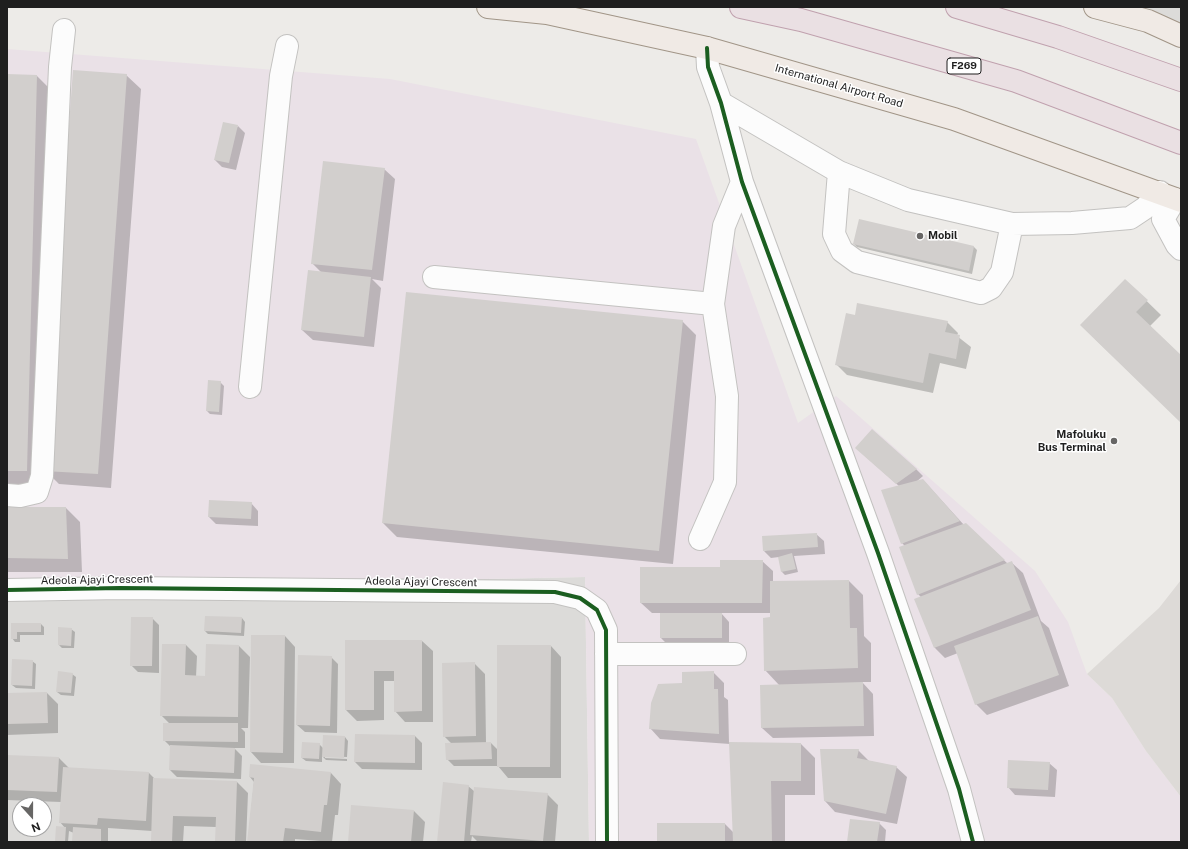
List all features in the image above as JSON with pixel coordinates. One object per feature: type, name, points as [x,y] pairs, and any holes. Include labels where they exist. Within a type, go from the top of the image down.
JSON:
[{"type":"highway","name":"F269","points":[[741,7],[801,20],[1016,81],[1181,143]]},
{"type":"highway","points":[[957,7],[1058,38],[1181,80]]},
{"type":"main road","name":"International Airport Road","points":[[488,7],[547,13],[707,48],[954,119],[1172,197]]},
{"type":"main road","points":[[1095,7],[1148,21],[1181,36]]},
{"type":"street","points":[[7,495],[20,496],[37,492],[42,476],[60,75],[64,30]]},
{"type":"street","points":[[250,387],[281,76],[287,46]]},
{"type":"street","points":[[707,48],[708,67],[721,103],[742,182],[878,553],[959,788],[973,842]]},
{"type":"street","points":[[721,103],[839,172],[908,200],[1012,224],[1072,223],[1130,218],[1145,208],[1172,197]]},
{"type":"street","points":[[839,172],[834,234],[842,251],[857,262],[981,293],[990,288],[1002,272],[1012,224]]},
{"type":"street","points":[[700,539],[725,482],[727,396],[714,304],[724,226],[742,182]]},
{"type":"street","points":[[1172,197],[1163,219],[1177,246],[1181,249]]},
{"type":"street","points":[[434,277],[714,304]]},
{"type":"street","name":"Adeola Ajayi Crescent","points":[[7,590],[120,588],[554,592],[580,598],[597,610],[606,630],[607,842]]},
{"type":"street","points":[[606,654],[735,654]]},
{"type":"shaded area","points":[[1142,7],[1181,7],[1181,28]]},
{"type":"shaded area","points":[[7,49],[390,79],[696,139],[798,423],[836,396],[1035,571],[1068,622],[1087,674],[1112,698],[1146,751],[1181,797],[1181,842],[589,842],[585,577],[336,582],[7,578]]},
{"type":"shaded area","points":[[585,577],[589,842],[7,842],[7,578],[336,582]]},
{"type":"shaded area","points":[[1181,580],[1181,797],[1146,751],[1112,698],[1087,674],[1159,608]]},
{"type":"building","points":[[73,70],[127,74],[98,474],[44,471]]},
{"type":"building","points":[[7,74],[37,75],[27,471],[7,471]]},
{"type":"building","points":[[223,122],[238,125],[229,163],[214,160]]},
{"type":"building","points":[[323,161],[385,168],[372,270],[311,264]]},
{"type":"building","points":[[859,219],[974,246],[969,271],[853,244]]},
{"type":"building","points":[[308,270],[371,277],[364,337],[301,330]]},
{"type":"building","points":[[1125,279],[1148,300],[1136,312],[1181,355],[1181,423],[1080,325]]},
{"type":"building","points":[[406,292],[683,320],[659,551],[382,523]]},
{"type":"building","points":[[857,303],[948,321],[945,332],[960,335],[956,359],[929,353],[923,383],[835,365],[846,313],[855,315]]},
{"type":"building","points":[[208,380],[221,381],[219,412],[206,411]]},
{"type":"building","points":[[872,429],[917,469],[896,484],[855,448]]},
{"type":"building","points":[[923,479],[960,521],[901,544],[881,490]]},
{"type":"building","points":[[209,500],[252,502],[251,519],[208,517]]},
{"type":"building","points":[[7,507],[66,507],[68,559],[7,558]]},
{"type":"building","points":[[966,523],[1005,560],[917,595],[899,547]]},
{"type":"building","points":[[817,533],[818,547],[763,551],[762,536]]},
{"type":"building","points":[[792,553],[796,569],[781,572],[778,557]]},
{"type":"building","points":[[720,560],[763,560],[762,603],[640,603],[640,567],[720,567]]},
{"type":"building","points":[[1012,561],[1031,610],[934,648],[914,599]]},
{"type":"building","points":[[849,580],[850,628],[857,628],[858,668],[764,671],[763,618],[770,617],[770,581]]},
{"type":"building","points":[[660,613],[722,613],[722,638],[660,638]]},
{"type":"building","points":[[205,616],[242,617],[241,633],[204,631]]},
{"type":"building","points":[[1038,616],[1059,675],[975,705],[954,646]]},
{"type":"building","points":[[131,617],[153,617],[152,666],[130,666]]},
{"type":"building","points":[[11,623],[41,623],[41,632],[17,632],[17,639],[11,639]]},
{"type":"building","points":[[58,627],[72,628],[71,646],[58,645]]},
{"type":"building","points":[[251,635],[285,635],[283,753],[250,752]]},
{"type":"building","points":[[345,640],[422,640],[422,711],[394,712],[394,671],[374,671],[374,710],[345,710]]},
{"type":"building","points":[[162,644],[186,644],[185,675],[205,676],[206,644],[239,645],[238,717],[160,716]]},
{"type":"building","points":[[497,645],[551,645],[550,767],[497,767]]},
{"type":"building","points":[[298,655],[332,656],[330,726],[296,725]]},
{"type":"building","points":[[12,659],[33,660],[32,686],[11,685]]},
{"type":"building","points":[[475,662],[476,736],[443,737],[442,663]]},
{"type":"building","points":[[58,671],[73,673],[71,693],[56,692]]},
{"type":"building","points":[[714,671],[714,689],[718,689],[719,734],[649,729],[651,703],[658,684],[682,683],[682,672]]},
{"type":"building","points":[[863,682],[864,726],[761,728],[760,685]]},
{"type":"building","points":[[47,692],[48,723],[7,724],[7,693]]},
{"type":"building","points":[[163,723],[238,723],[238,742],[163,741]]},
{"type":"building","points":[[355,734],[415,735],[415,763],[354,762]]},
{"type":"building","points":[[323,735],[345,736],[344,758],[322,757]]},
{"type":"building","points":[[302,742],[320,743],[319,759],[301,758]]},
{"type":"building","points":[[491,742],[492,759],[446,760],[445,743]]},
{"type":"building","points":[[729,742],[801,743],[801,781],[771,781],[772,842],[733,842]]},
{"type":"building","points":[[170,745],[235,748],[234,773],[169,770]]},
{"type":"building","points":[[820,749],[859,749],[857,758],[897,766],[886,814],[824,801]]},
{"type":"building","points":[[7,755],[59,757],[57,792],[7,790]]},
{"type":"building","points":[[1008,760],[1050,762],[1048,790],[1007,788]]},
{"type":"building","points":[[250,764],[331,772],[327,805],[324,805],[321,832],[285,828],[283,842],[247,842],[254,778],[249,777]]},
{"type":"building","points":[[63,767],[149,772],[146,821],[98,818],[97,825],[59,823]]},
{"type":"building","points":[[153,778],[237,781],[235,842],[215,842],[216,817],[173,816],[172,842],[151,841]]},
{"type":"building","points":[[443,782],[469,785],[464,842],[437,842]]},
{"type":"building","points":[[474,787],[548,793],[543,841],[470,835]]},
{"type":"building","points":[[351,805],[414,810],[411,842],[348,842]]},
{"type":"building","points":[[850,819],[880,822],[877,842],[847,842]]},
{"type":"building","points":[[657,823],[725,823],[725,842],[657,842]]},
{"type":"building","points":[[56,826],[66,827],[65,842],[55,842]]},
{"type":"building","points":[[73,827],[101,829],[101,842],[72,842]]},
{"type":"cycle path","points":[[707,48],[708,67],[721,103],[742,182],[878,553],[959,789],[973,842]]},
{"type":"cycle path","points":[[7,590],[120,588],[555,592],[580,598],[597,610],[606,630],[607,842]]},
{"type":"place","name":"Mobil","points":[[920,236]]},
{"type":"place","name":"Mafoluku Bus Terminal","points":[[1114,441]]}]
